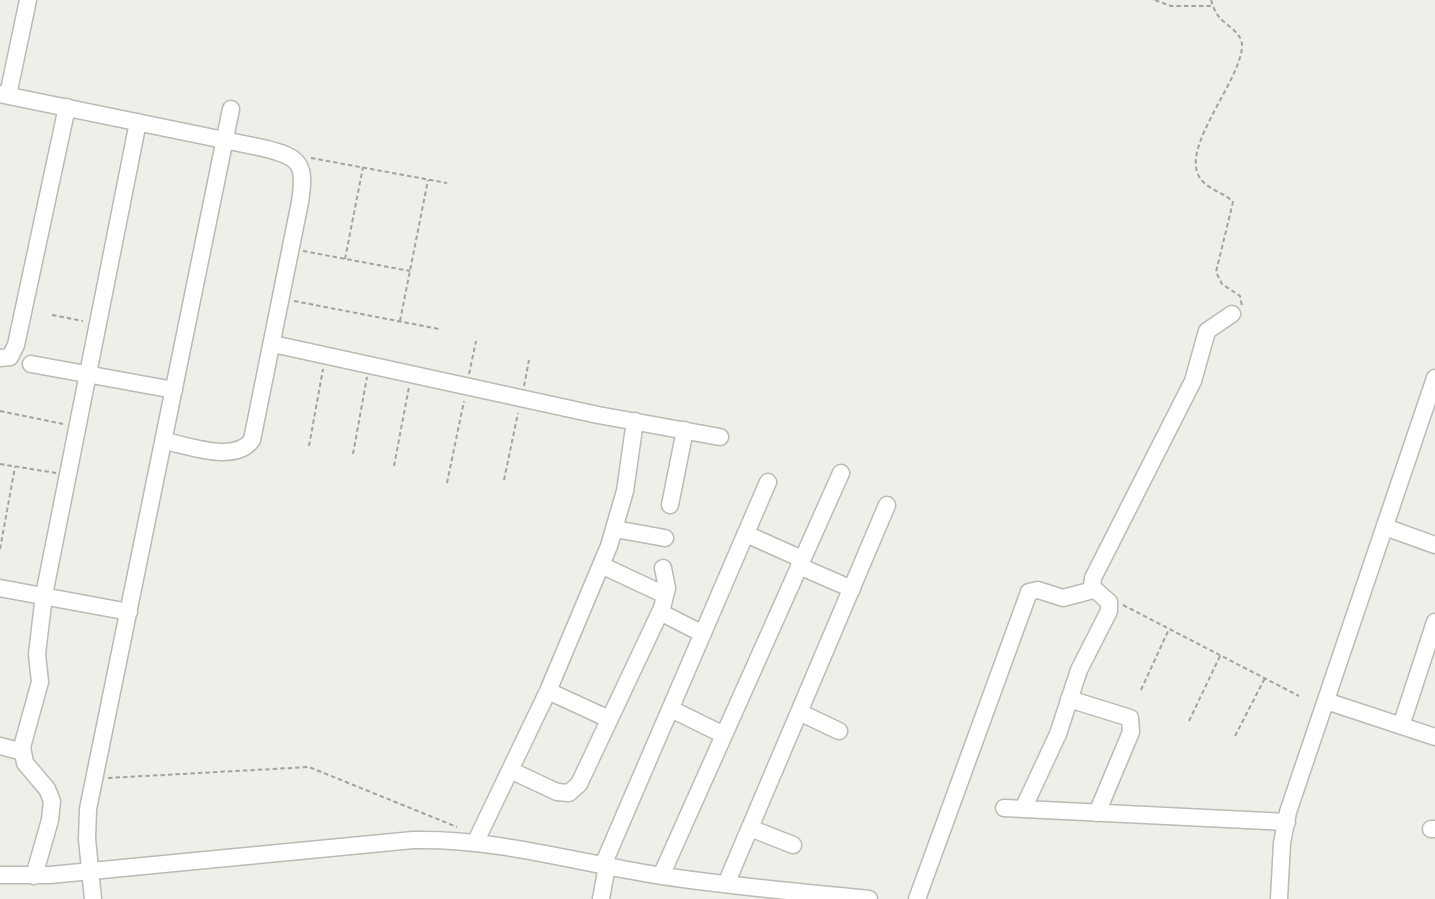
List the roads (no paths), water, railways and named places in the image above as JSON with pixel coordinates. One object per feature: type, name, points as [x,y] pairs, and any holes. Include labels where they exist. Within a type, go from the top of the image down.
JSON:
[{"type":"street","points":[[28,0],[4,94],[225,140],[291,157],[300,163],[303,172],[273,344],[255,431],[248,446],[230,452],[164,441]]},
{"type":"street","points":[[0,358],[10,357],[16,345],[67,107]]},
{"type":"street","points":[[93,899],[89,871],[87,820],[94,778],[231,109]]},
{"type":"street","points":[[34,876],[50,819],[52,801],[47,789],[26,763],[23,752],[40,682],[37,645],[44,595],[138,122]]},
{"type":"street","points":[[1023,809],[1054,742],[1079,670],[1109,611],[1109,602],[1099,594],[1093,578],[1192,381],[1207,331],[1232,314]]},
{"type":"street","points":[[273,344],[522,398],[720,437]]},
{"type":"street","points":[[31,364],[174,390]]},
{"type":"street","points":[[1279,899],[1282,843],[1287,822],[1435,378]]},
{"type":"street","points":[[476,841],[548,691],[615,529],[625,491],[635,421]]},
{"type":"street","points":[[670,506],[685,430]]},
{"type":"street","points":[[661,876],[841,473]]},
{"type":"street","points":[[602,899],[605,865],[768,482]]},
{"type":"street","points":[[726,884],[887,505]]},
{"type":"street","points":[[1385,527],[1435,545]]},
{"type":"street","points":[[615,529],[665,538]]},
{"type":"street","points":[[746,534],[852,589]]},
{"type":"street","points":[[601,565],[665,595]]},
{"type":"street","points":[[510,770],[557,792],[569,793],[579,784],[660,612],[665,595],[663,568]]},
{"type":"street","points":[[0,588],[129,612]]},
{"type":"street","points":[[917,899],[1029,592],[1038,590],[1063,598],[1099,594]]},
{"type":"street","points":[[660,612],[704,634]]},
{"type":"street","points":[[1401,726],[1435,622]]},
{"type":"street","points":[[548,691],[609,719]]},
{"type":"street","points":[[1069,699],[1130,718],[1132,721],[1131,732],[1097,813]]},
{"type":"street","points":[[1326,701],[1435,737]]},
{"type":"street","points":[[671,709],[724,735]]},
{"type":"street","points":[[799,712],[839,730]]},
{"type":"street","points":[[0,746],[23,752]]},
{"type":"street","points":[[1004,808],[1287,822]]},
{"type":"street","points":[[750,828],[793,844]]},
{"type":"street","points":[[0,875],[34,876],[412,840],[476,841],[661,876],[869,899]]}]
